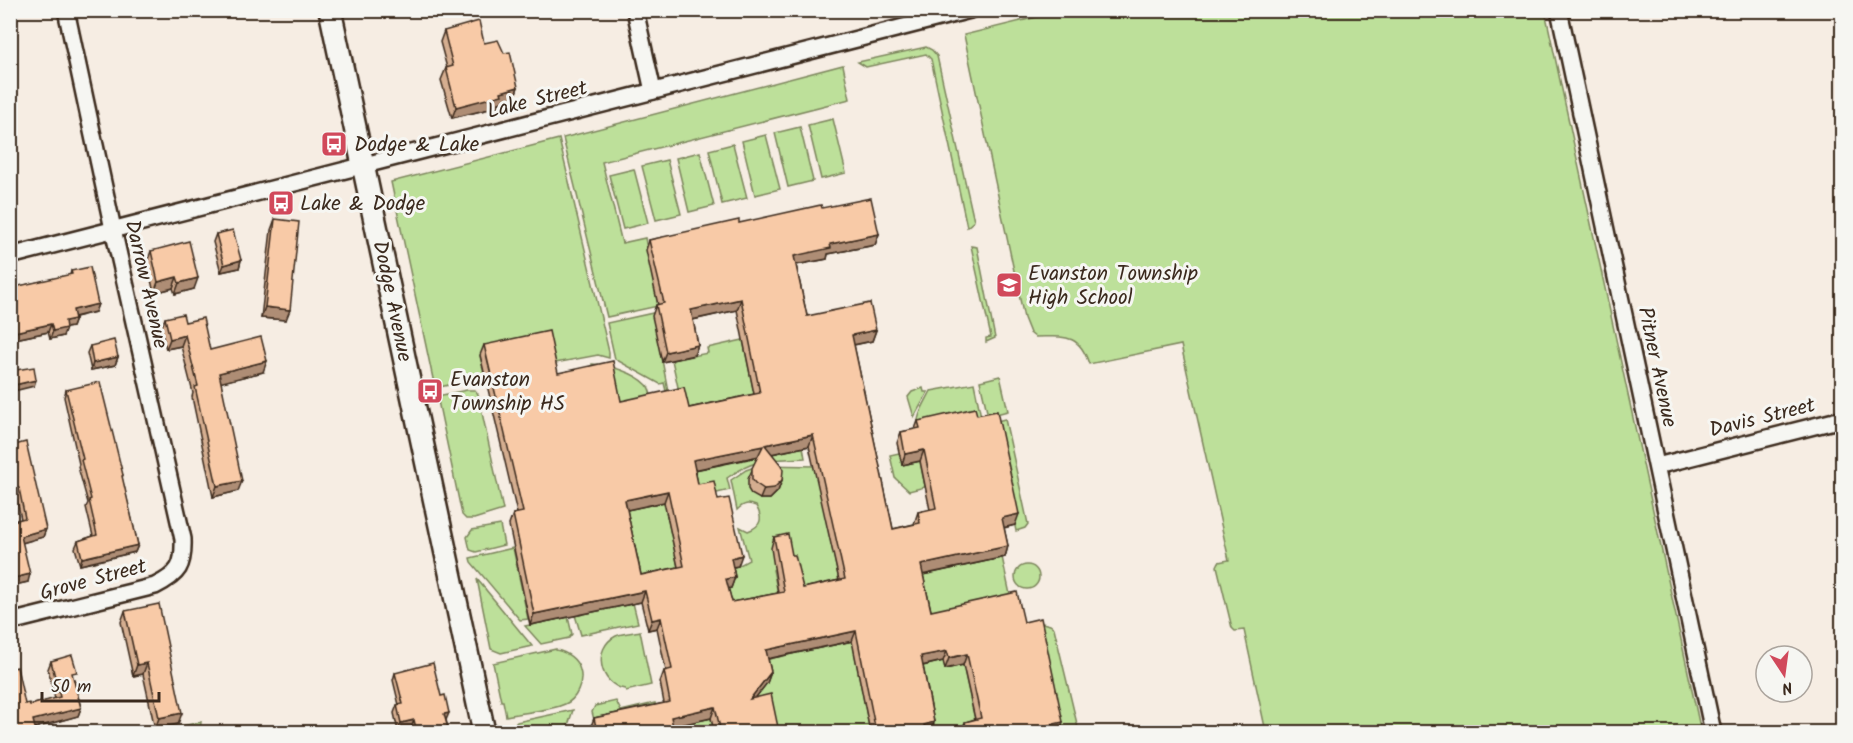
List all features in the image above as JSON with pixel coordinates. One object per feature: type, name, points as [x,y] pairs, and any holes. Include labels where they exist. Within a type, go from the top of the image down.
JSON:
[{"type":"main road","name":"Dodge Avenue","points":[[330,10],[484,732]]},
{"type":"street","name":"Darrow Avenue","points":[[66,10],[183,539],[181,566]]},
{"type":"street","points":[[635,10],[653,91]]},
{"type":"street","name":"Lake Street","points":[[10,256],[944,14],[970,10]]},
{"type":"street","name":"Pitner Avenue","points":[[1564,12],[1713,732]]},
{"type":"street","name":"Davis Street","points":[[1658,466],[1842,419]]},
{"type":"street","name":"Grove Street","points":[[10,622],[155,586],[171,578],[181,566]]},
{"type":"green space","points":[[1061,11],[1545,11],[1701,732],[1266,732],[1244,630],[1235,631],[1232,628],[1217,566],[1219,562],[1229,560],[1181,345],[1089,364],[1075,341],[1062,337],[1035,337],[1030,333],[1024,318],[964,35]]},
{"type":"green space","points":[[926,47],[937,56],[974,221],[967,227],[931,59],[926,54],[866,67],[858,62]]},
{"type":"green space","points":[[843,65],[850,99],[602,162],[622,243],[645,238],[658,306],[607,317],[563,138]]},
{"type":"green space","points":[[833,119],[846,173],[821,179],[808,125]]},
{"type":"green space","points":[[800,127],[813,181],[788,187],[775,133]]},
{"type":"green space","points":[[766,135],[780,189],[755,195],[742,141]]},
{"type":"green space","points":[[559,139],[609,358],[598,355],[550,364],[480,356],[485,377],[435,388],[391,182]]},
{"type":"green space","points":[[733,144],[747,198],[722,204],[709,150]]},
{"type":"green space","points":[[700,152],[714,206],[689,212],[676,158]]},
{"type":"green space","points":[[667,160],[681,214],[656,220],[642,166]]},
{"type":"green space","points":[[634,169],[648,223],[623,229],[609,175]]},
{"type":"green space","points":[[971,246],[977,247],[995,338],[986,342],[986,338],[991,337]]},
{"type":"green space","points":[[653,313],[668,391],[664,383],[660,384],[615,359],[607,323]]},
{"type":"green space","points":[[743,340],[756,403],[685,419],[672,360],[708,353],[707,348]]},
{"type":"green space","points":[[592,364],[621,370],[636,377],[647,385],[653,404],[617,412],[593,373]]},
{"type":"green space","points":[[1000,376],[1008,411],[988,416],[980,381]]},
{"type":"green space","points":[[974,383],[981,417],[918,431],[919,415],[931,391]]},
{"type":"green space","points":[[923,388],[924,392],[928,392],[914,417],[908,397],[912,392]]},
{"type":"green space","points":[[475,390],[478,394],[503,510],[474,519],[466,519],[462,515],[437,396]]},
{"type":"green space","points":[[1005,419],[1028,524],[1025,528],[1016,531],[993,422]]},
{"type":"green space","points":[[803,447],[805,458],[764,461],[738,471],[727,478],[730,490],[717,493],[693,487],[689,471]]},
{"type":"green space","points":[[899,453],[920,461],[925,487],[909,491],[895,478],[890,455]]},
{"type":"green space","points":[[760,465],[815,466],[841,590],[808,596],[775,569],[773,570],[780,603],[728,613],[722,590],[727,568],[738,566],[749,560],[740,527],[748,531],[756,527],[760,521],[760,514],[756,506],[748,504],[737,510],[731,480],[746,470]]},
{"type":"green space","points":[[664,501],[680,577],[637,585],[622,511]]},
{"type":"green space","points":[[500,525],[504,545],[476,552],[470,550],[467,537],[472,530]]},
{"type":"green space","points":[[513,548],[528,619],[520,620],[470,558]]},
{"type":"green space","points":[[1002,557],[1012,604],[927,622],[917,576]]},
{"type":"green space","points":[[1027,565],[1036,568],[1039,577],[1036,586],[1027,589],[1018,586],[1015,577],[1018,568]]},
{"type":"green space","points":[[477,579],[532,646],[501,653],[491,649]]},
{"type":"green space","points":[[633,603],[638,623],[581,635],[575,615]]},
{"type":"green space","points":[[568,617],[572,634],[569,638],[541,644],[525,626]]},
{"type":"green space","points":[[1038,622],[1054,628],[1078,728],[1060,732]]},
{"type":"green space","points":[[640,631],[651,685],[626,691],[609,681],[604,674],[601,657],[608,642],[616,636]]},
{"type":"green space","points":[[858,640],[854,650],[870,732],[773,732],[756,707],[752,689],[759,661]]},
{"type":"green space","points":[[556,649],[571,657],[579,666],[581,680],[576,695],[569,702],[559,706],[506,716],[493,663]]},
{"type":"green space","points":[[943,660],[963,665],[977,729],[961,732],[930,732],[906,669]]},
{"type":"green space","points":[[616,701],[621,711],[655,703],[658,714],[596,727],[592,712],[595,706]]},
{"type":"green space","points":[[573,710],[566,732],[507,732],[517,722]]},
{"type":"green space","points":[[711,718],[714,732],[668,732],[667,728]]},
{"type":"green space","points":[[201,722],[200,732],[155,732]]},
{"type":"building","points":[[479,21],[484,43],[498,40],[504,53],[510,52],[518,87],[501,92],[502,95],[456,107],[446,68],[453,66],[444,31]]},
{"type":"building","points":[[871,198],[879,234],[830,244],[831,248],[794,256],[807,316],[870,303],[876,330],[852,335],[893,529],[920,523],[918,512],[936,508],[924,450],[905,454],[901,432],[920,428],[918,421],[975,408],[977,415],[997,411],[1019,514],[1002,518],[1008,546],[921,565],[931,611],[1017,592],[1024,622],[1041,618],[1063,722],[1045,726],[1046,732],[967,732],[965,722],[981,718],[967,654],[949,658],[947,651],[921,656],[934,722],[924,725],[925,732],[876,732],[856,631],[766,650],[771,672],[750,699],[771,694],[779,732],[721,732],[715,707],[671,717],[674,732],[578,732],[596,727],[594,718],[670,702],[664,671],[672,669],[661,618],[652,620],[645,591],[534,614],[513,514],[523,512],[484,345],[549,331],[558,373],[613,361],[621,401],[684,387],[689,408],[760,393],[741,299],[691,310],[698,345],[666,352],[656,305],[664,303],[649,240],[739,220],[739,223],[821,205],[822,208]],"holes":[[[813,435],[845,579],[803,588],[788,534],[774,537],[784,592],[732,602],[726,579],[735,577],[731,558],[742,555],[729,498],[718,500],[714,481],[698,484],[693,460],[763,446],[752,468],[752,479],[764,489],[774,488],[782,480],[783,470],[765,445]],[[668,491],[684,566],[641,575],[625,500]]]},
{"type":"building","points":[[275,219],[299,222],[290,310],[265,307]]},
{"type":"building","points":[[233,230],[241,260],[224,265],[216,234]]},
{"type":"building","points":[[189,241],[198,278],[179,283],[177,277],[158,282],[151,251]]},
{"type":"building","points":[[90,267],[98,304],[73,310],[75,319],[65,321],[66,328],[53,331],[51,324],[10,333],[10,288],[72,274],[71,271]]},
{"type":"building","points":[[183,314],[185,322],[203,318],[210,350],[261,337],[267,361],[219,373],[242,481],[217,486],[195,387],[198,386],[185,335],[170,339],[165,318]]},
{"type":"building","points":[[114,340],[118,357],[93,363],[90,346]]},
{"type":"building","points":[[34,367],[36,380],[10,386],[10,371]]},
{"type":"building","points":[[100,382],[138,545],[82,558],[78,541],[97,535],[81,460],[83,459],[66,390]]},
{"type":"building","points":[[26,442],[46,529],[21,536],[30,574],[10,579],[10,522],[25,518],[19,488],[10,489],[10,468],[16,466],[11,446]]},
{"type":"building","points":[[159,604],[182,713],[159,718],[147,663],[137,665],[125,611]]},
{"type":"building","points":[[72,655],[77,672],[72,673],[81,708],[33,720],[36,732],[10,732],[10,669],[17,667],[25,704],[30,705],[60,697],[51,661]]},
{"type":"building","points":[[433,663],[441,696],[445,695],[449,713],[444,714],[449,732],[417,732],[414,720],[401,723],[397,705],[403,704],[395,673]]},
{"type":"place","name":"Dodge & Lake","points":[[334,144]]},
{"type":"place","name":"Lake & Dodge","points":[[281,203]]},
{"type":"place","name":"Evanston Township High School","points":[[1009,285]]},
{"type":"place","name":"Evanston Township HS","points":[[430,391]]}]
